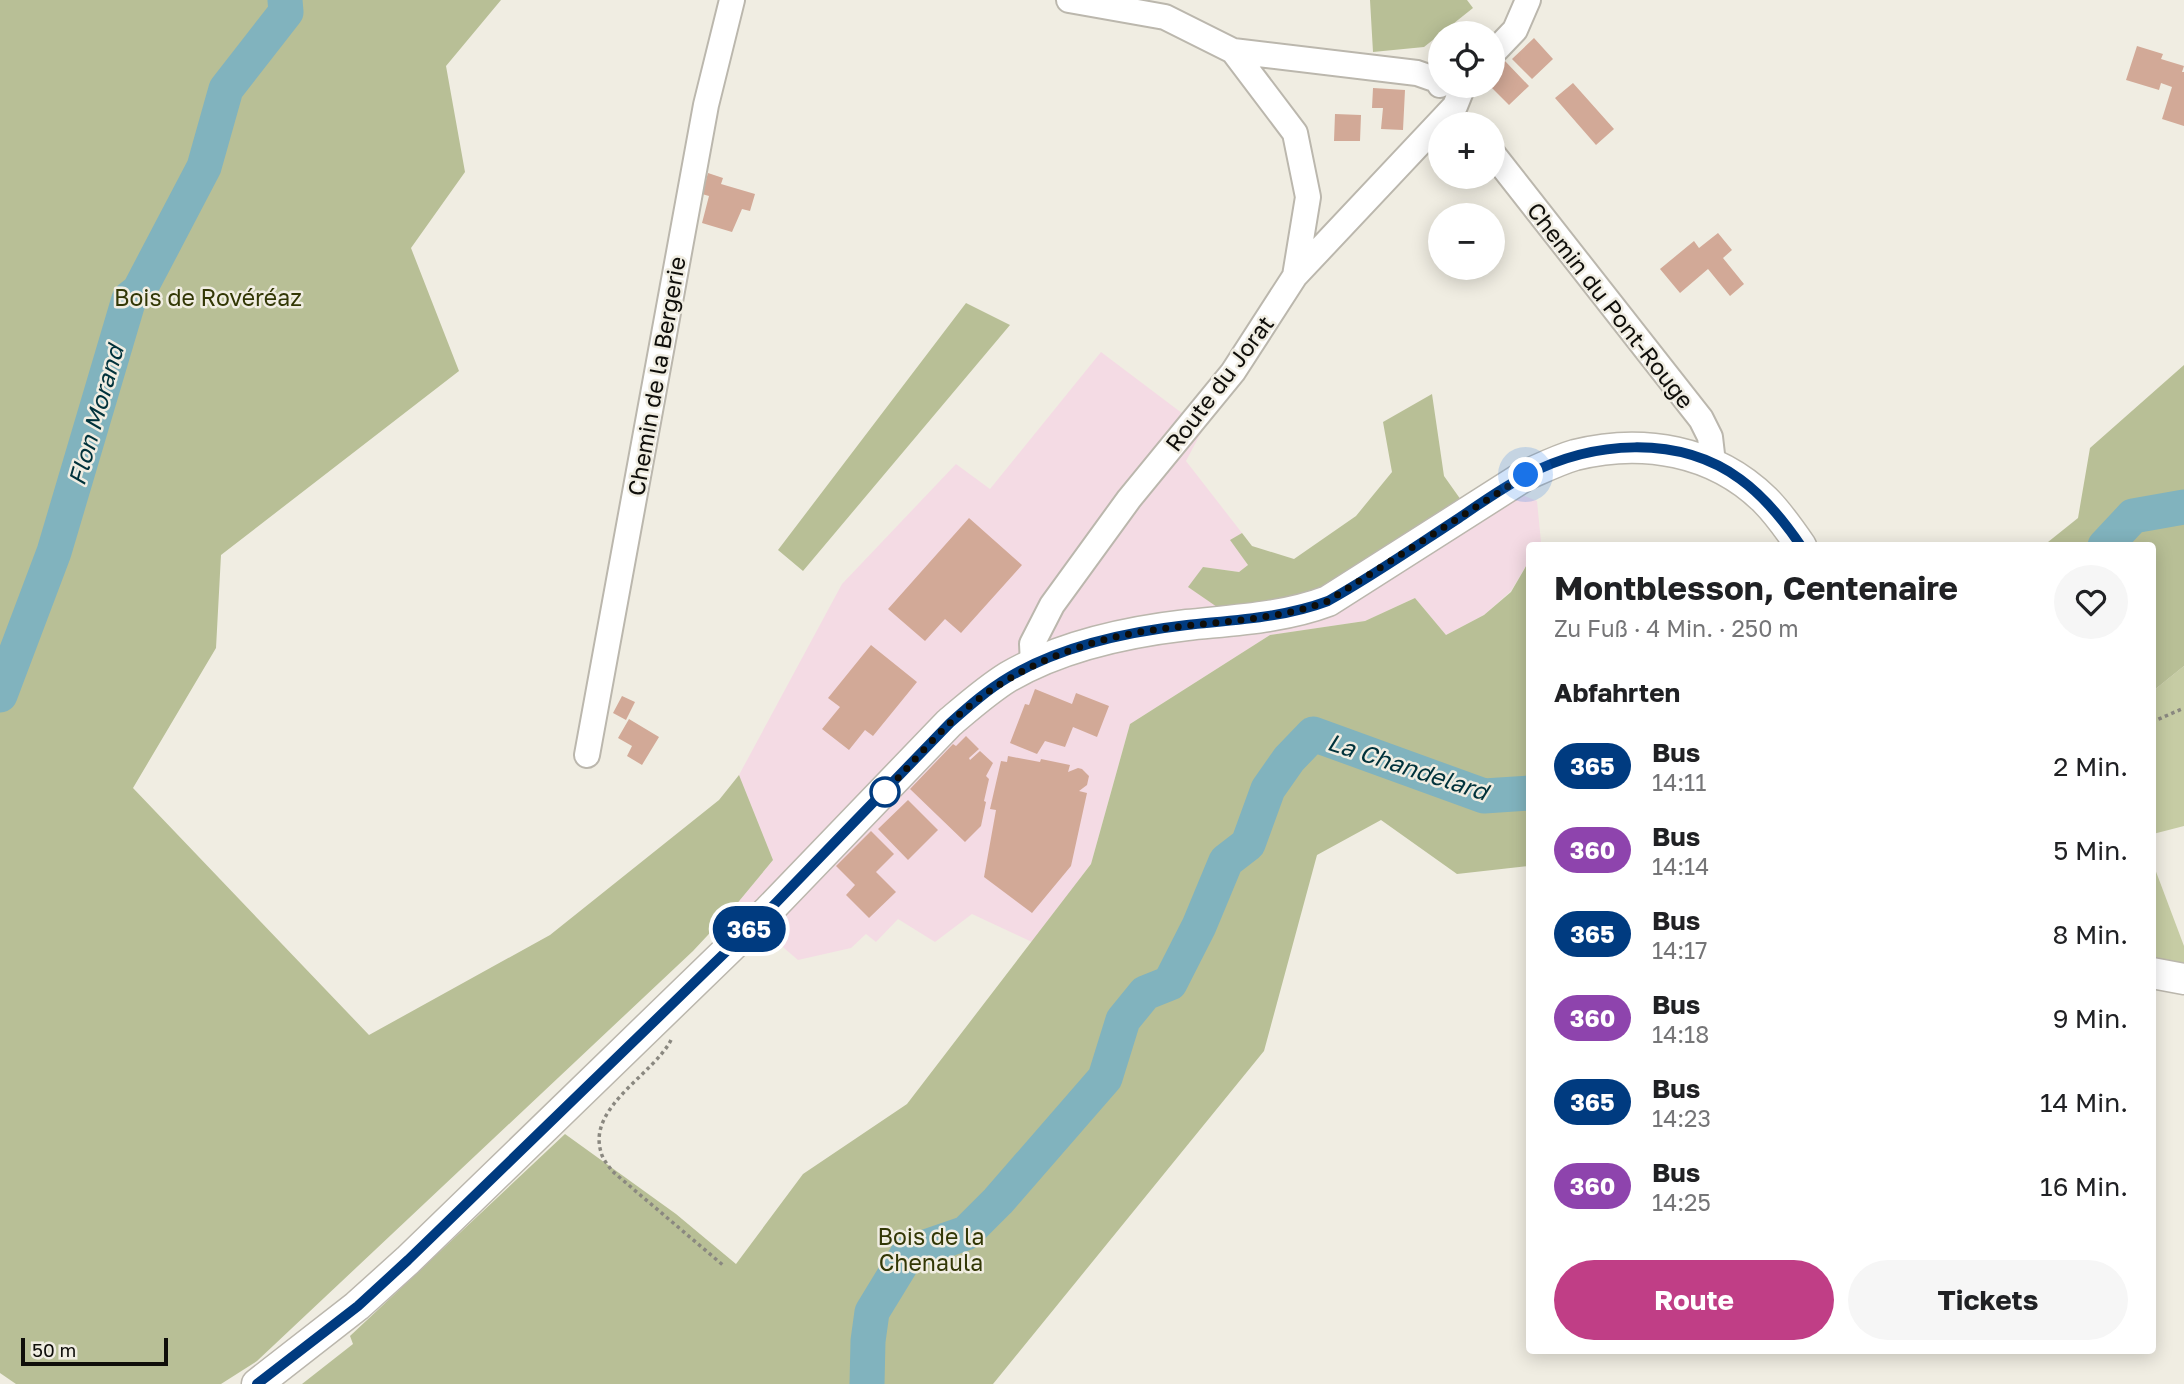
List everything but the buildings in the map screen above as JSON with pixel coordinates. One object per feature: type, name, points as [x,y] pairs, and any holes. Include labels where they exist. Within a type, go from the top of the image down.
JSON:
[{"type":"main road","points":[[257,1384],[331,1328],[378,1288],[769,910],[950,723],[981,696],[1009,677],[1060,654],[1143,631],[1307,609],[1328,601],[1526,475],[1573,456],[1616,448],[1670,450],[1713,463],[1740,479],[1766,500],[1798,542]]},
{"type":"main road","points":[[2156,974],[2184,979]]},
{"type":"street","name":"Chemin de la Bergerie","points":[[587,755],[706,105],[733,0]]},
{"type":"street","name":"Route du Jorat","points":[[1033,664],[1032,644],[1052,605],[1129,499],[1233,372],[1295,276],[1308,197],[1295,133],[1233,51],[1165,17],[1069,0]]},
{"type":"street","points":[[1505,40],[1515,30],[1528,0]]},
{"type":"street","points":[[1233,51],[1416,73],[1428,77]]},
{"type":"street","points":[[1295,276],[1453,98]]},
{"type":"street","name":"Chemin du Pont-Rouge","points":[[1505,169],[1701,419],[1710,437],[1713,463]]},
{"type":"path","points":[[2156,720],[2184,708]]},
{"type":"path","points":[[662,1014],[672,1027],[672,1039],[665,1052],[620,1096],[603,1121],[601,1152],[612,1171],[724,1266]]},
{"type":"shaded area","points":[[1101,352],[1203,429],[1186,461],[1242,533],[1231,540],[1248,565],[1239,572],[1203,567],[1220,609],[1461,500],[1485,520],[1520,494],[1537,501],[1541,542],[1526,542],[1526,566],[1511,591],[1484,615],[1446,635],[1415,598],[1365,621],[1270,635],[1130,724],[1091,864],[1032,942],[972,914],[935,942],[898,919],[876,942],[866,934],[851,948],[798,960],[735,906],[773,860],[739,775],[842,584],[956,464],[990,489]]},
{"type":"green space","name":"Bois de Rovéréaz","points":[[0,0],[501,0],[446,66],[465,172],[411,248],[459,371],[221,555],[216,648],[133,788],[369,1035],[550,935],[719,800],[739,775],[773,860],[693,951],[257,1361],[221,1384],[16,1384],[0,1373]]},
{"type":"green space","points":[[1370,0],[1467,0],[1473,8],[1457,21],[1428,21],[1428,44],[1424,47],[1373,52]]},
{"type":"green space","points":[[966,303],[1010,325],[803,571],[778,550]]},
{"type":"green space","points":[[2184,365],[2184,666],[2156,689],[2156,542],[2048,542],[2078,518],[2090,448]]},
{"type":"green space","points":[[1432,394],[1444,476],[1461,500],[1338,580],[1298,599],[1220,609],[1188,587],[1203,567],[1239,572],[1248,565],[1230,540],[1242,533],[1252,546],[1294,559],[1356,516],[1392,472],[1383,422]]},
{"type":"green space","name":"Bois de la Chenaula","points":[[1526,566],[1526,866],[1457,874],[1381,820],[1317,855],[1264,1051],[993,1384],[302,1384],[353,1344],[350,1336],[565,1134],[676,1214],[736,1264],[803,1174],[907,1104],[1091,864],[1130,724],[1270,635],[1365,621],[1415,598],[1446,635],[1484,615],[1511,592]]},
{"type":"green space","points":[[2184,666],[2184,826],[2156,833],[2156,689]]},
{"type":"green space","points":[[2156,872],[2184,946],[2184,968],[2156,962]]},
{"type":"waterway","name":"Flon Morand","points":[[0,695],[54,552],[129,299],[139,291],[204,167],[226,89],[286,12],[285,0]]},
{"type":"waterway","name":"La Chandelard","points":[[2109,542],[2133,516],[2184,507]]},
{"type":"waterway","name":"La Chandelard","points":[[867,1384],[872,1312],[908,1253],[966,1233],[998,1201],[1105,1078],[1123,1020],[1145,993],[1170,983],[1199,926],[1226,861],[1248,844],[1268,789],[1289,759],[1313,734],[1484,796],[1526,793]]},
{"type":"bus line","name":"365","points":[[257,1384],[358,1306],[408,1260],[769,910],[898,779],[925,747],[981,696],[1009,677],[1033,664],[1100,641],[1143,631],[1288,613],[1328,601],[1526,475],[1573,456],[1595,451],[1616,448],[1670,450],[1713,463],[1740,479],[1766,500],[1798,542]]},
{"type":"route","points":[[885,792],[883,794],[925,747],[965,709],[1009,677],[1033,664],[1100,641],[1143,631],[1288,613],[1328,601],[1526,475]]}]
